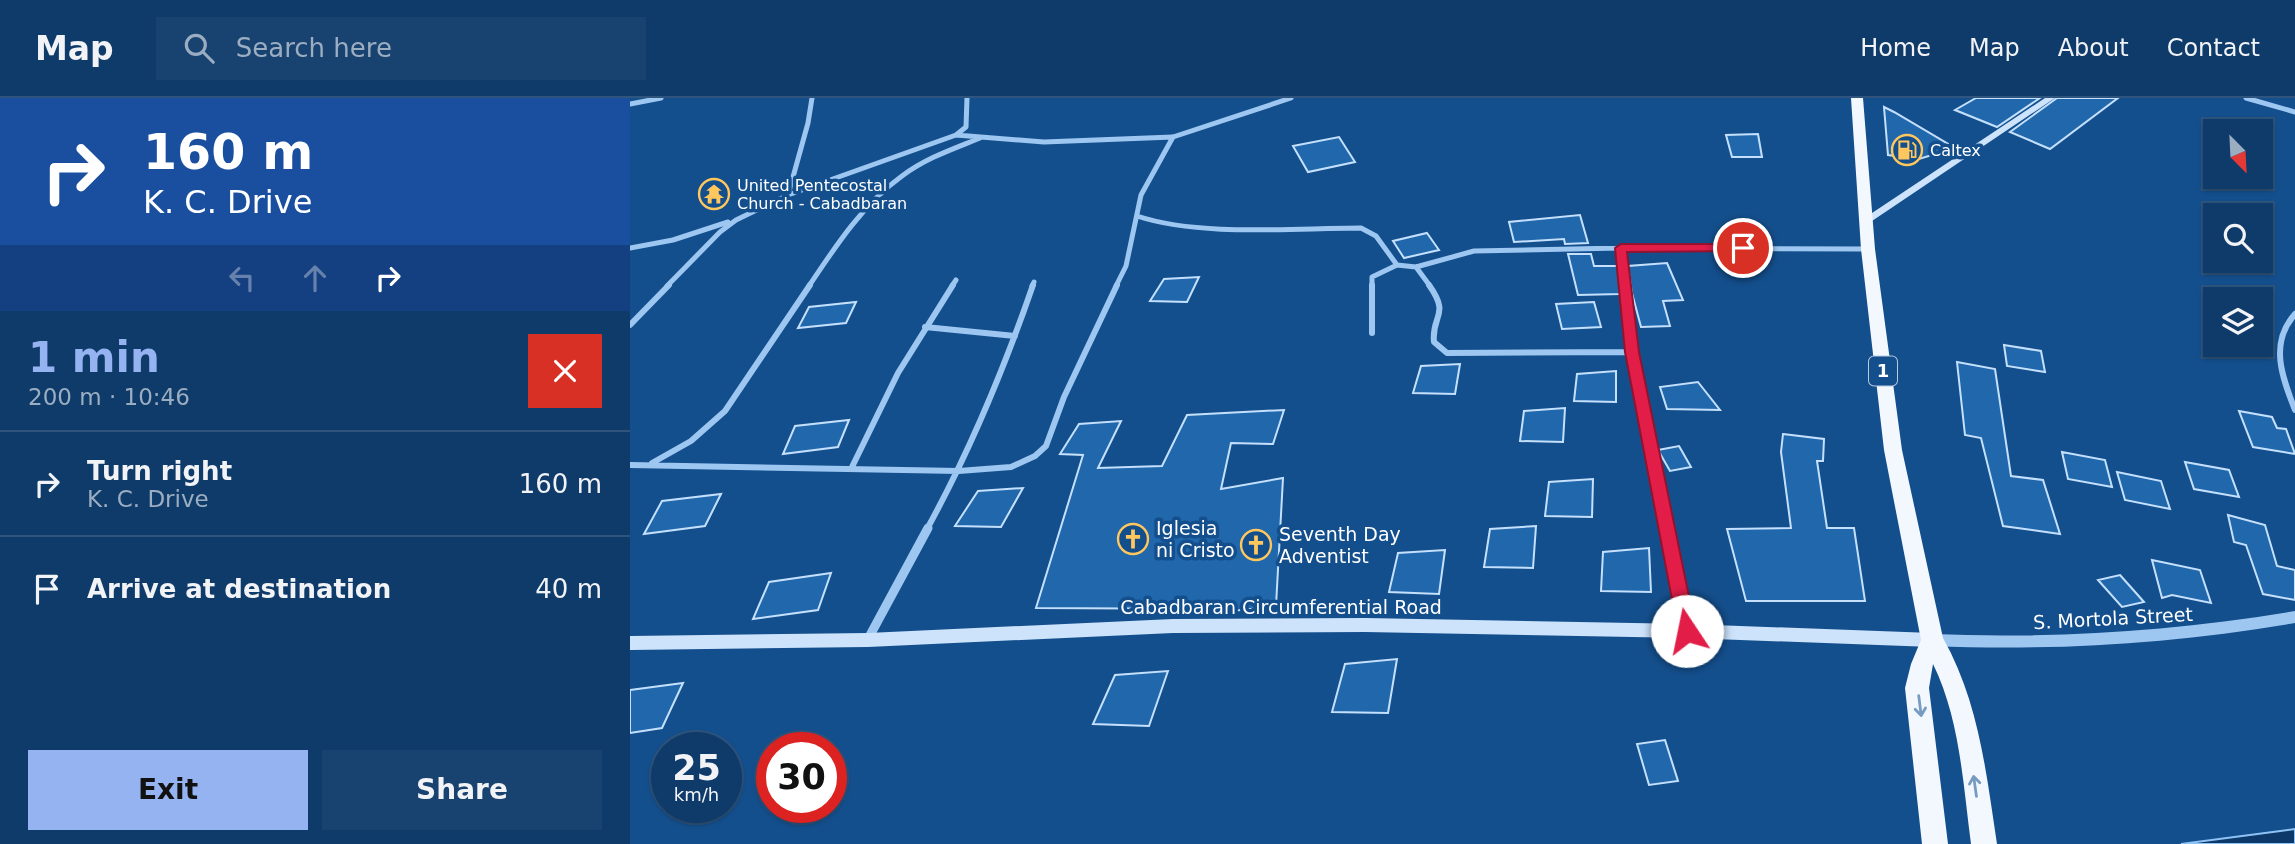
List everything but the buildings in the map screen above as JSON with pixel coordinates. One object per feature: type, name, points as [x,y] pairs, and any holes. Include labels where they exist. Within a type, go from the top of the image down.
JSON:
[{"type":"highway","name":"1","points":[[1857,98],[1868,219],[1868,249],[1893,450],[1933,640],[1949,666],[1967,728],[1983,844]]},
{"type":"highway","points":[[1933,640],[1922,663],[1917,688],[1935,835]]},
{"type":"main road","points":[[1868,219],[2051,98]]},
{"type":"main road","name":"Cabadbaran Circumferential Road","points":[[630,643],[868,640],[1173,626],[1365,625],[1687,631],[1933,640]]},
{"type":"street","points":[[630,104],[661,98]]},
{"type":"street","points":[[788,195],[808,123],[812,98]]},
{"type":"street","points":[[630,248],[673,240],[736,220],[788,195],[956,135],[967,127],[967,98]]},
{"type":"street","points":[[956,135],[1044,142],[1173,137],[1291,98]]},
{"type":"street","points":[[2246,98],[2295,112]]},
{"type":"street","points":[[630,465],[959,471],[1011,467],[1035,456],[1046,446],[1064,397],[1126,266],[1142,195],[1173,137]]},
{"type":"street","points":[[651,464],[691,441],[725,411],[825,262],[872,201],[903,175],[937,155],[980,138]]},
{"type":"street","points":[[1137,216],[1161,224],[1361,228],[1376,236],[1397,265]]},
{"type":"street","points":[[630,325],[720,232],[736,220]]},
{"type":"street","points":[[1372,332],[1371,277],[1397,265],[1416,267],[1474,251],[1621,248],[1868,249]]},
{"type":"street","points":[[1621,248],[1632,352],[1687,631]]},
{"type":"street","points":[[1416,267],[1440,304],[1441,317],[1434,330],[1433,339],[1438,348],[1447,353],[1632,352]]},
{"type":"street","points":[[852,467],[898,373],[956,280]]},
{"type":"street","points":[[868,640],[959,471],[1016,336],[1034,282]]},
{"type":"street","points":[[2295,314],[2288,320],[2279,349],[2281,375],[2295,410]]},
{"type":"street","points":[[925,327],[1016,336]]},
{"type":"street","name":"S. Mortola Street","points":[[1933,640],[2056,643],[2147,638],[2228,629],[2295,617]]},
{"type":"water","points":[[2295,829],[2295,844],[2181,844]]},
{"type":"place","name":"Caltex","points":[[1907,150]]},
{"type":"place","name":"United Pentecostal Church - Cabadbaran","points":[[714,194]]},
{"type":"place","name":"Iglesia ni Cristo","points":[[1133,539]]},
{"type":"place","name":"Seventh Day Adventist","points":[[1256,545]]},
{"type":"route","points":[[1687,631],[1632,352],[1621,248],[1743,248]]}]
